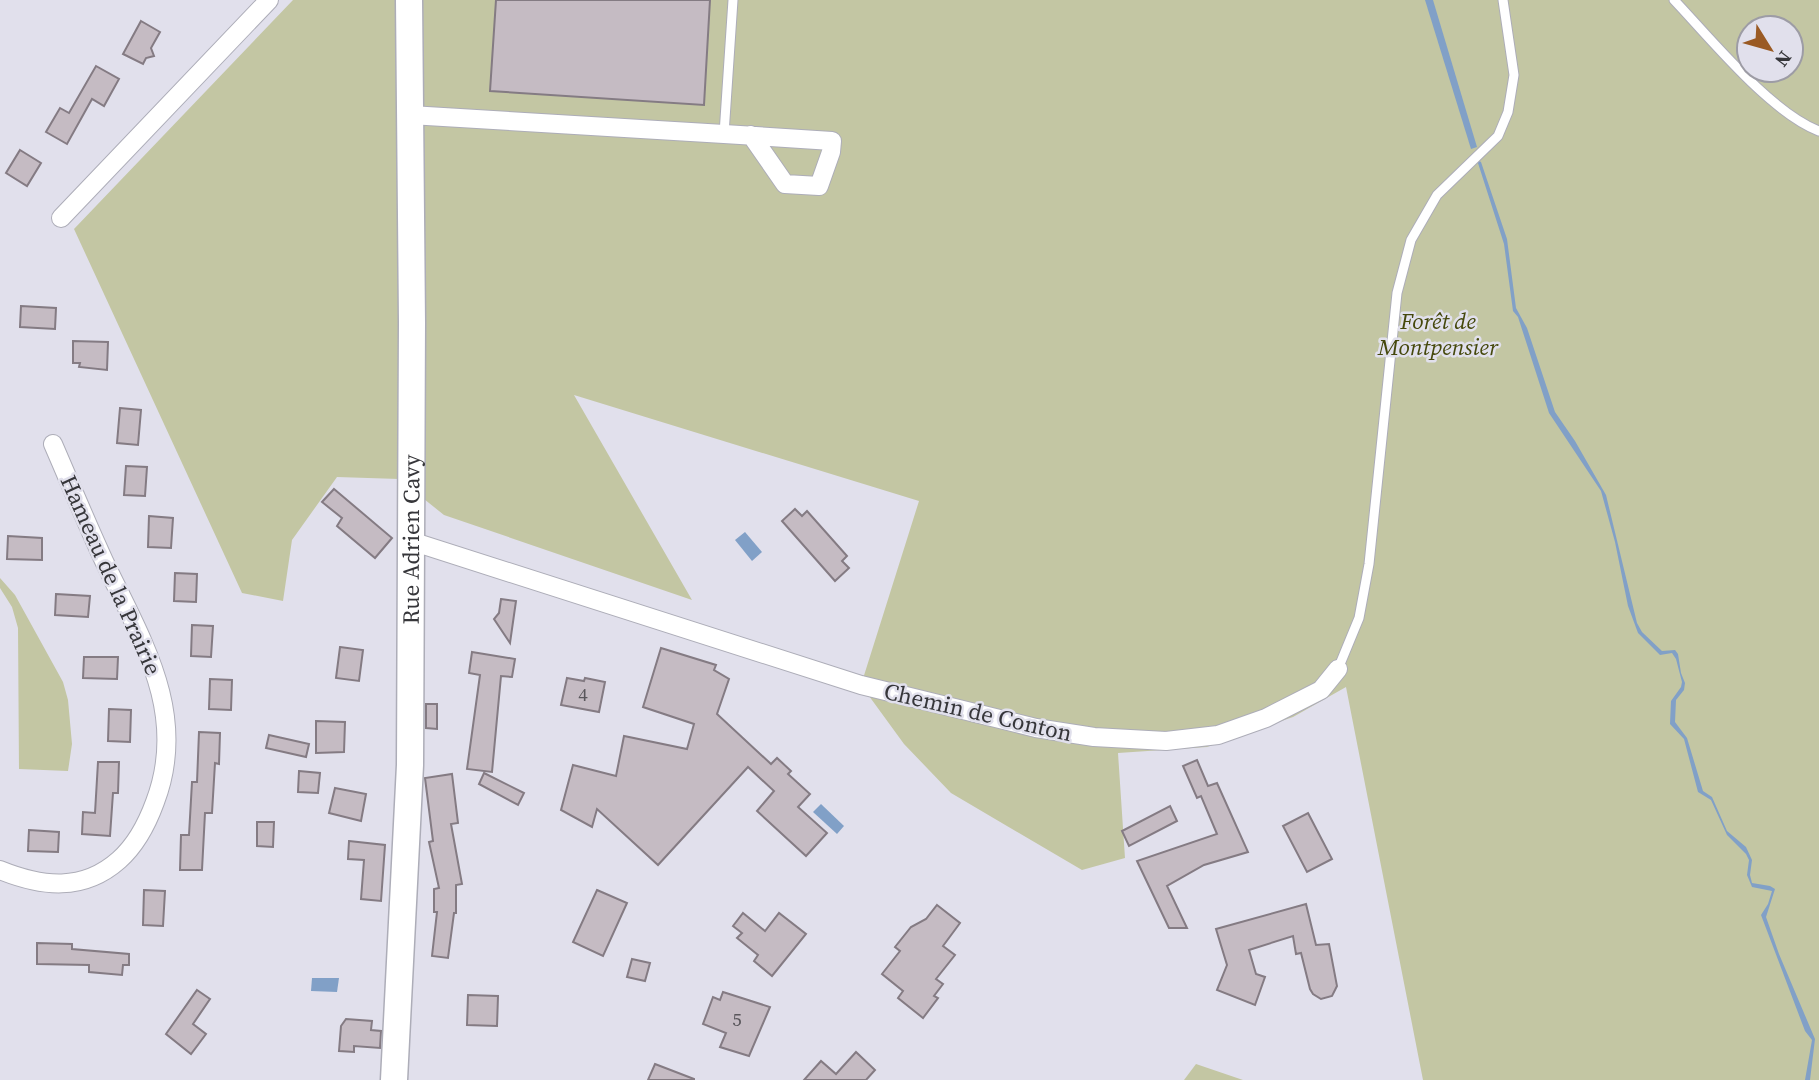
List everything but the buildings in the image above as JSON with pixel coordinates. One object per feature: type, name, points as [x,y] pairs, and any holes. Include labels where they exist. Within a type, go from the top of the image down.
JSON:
[{"type":"main road","name":"Rue Adrien Cavy","points":[[394,1080],[410,765],[409,0]]},
{"type":"street","points":[[61,218],[269,0]]},
{"type":"street","points":[[410,115],[751,135],[832,141],[819,186],[785,184],[751,135]]},
{"type":"street","name":"Hameau de la Prairie","points":[[0,870],[36,883],[71,884],[110,868],[140,836],[159,792],[166,760],[167,732],[163,699],[153,665],[86,523],[53,444]]},
{"type":"street","name":"Chemin de Conton","points":[[411,541],[862,685],[1036,728],[1094,737],[1166,741],[1218,735],[1266,718],[1321,690],[1338,669]]},
{"type":"lane","points":[[724,134],[733,0]]},
{"type":"lane","name":"Chemin de Conton","points":[[1338,669],[1359,618],[1369,564],[1397,293],[1411,240],[1437,195],[1498,136],[1508,112],[1514,75],[1503,0]]},
{"type":"lane","points":[[1674,0],[1763,93],[1807,126],[1819,131]]},
{"type":"green space","name":"Forêt de Montpensier","points":[[293,0],[1819,0],[1819,1080],[1423,1080],[1346,687],[1293,717],[1207,747],[1118,753],[1125,858],[1082,870],[951,793],[904,744],[861,685],[919,501],[574,395],[692,600],[444,515],[399,479],[337,477],[292,540],[283,601],[242,593],[74,229]]},
{"type":"green space","points":[[0,578],[15,595],[63,682],[68,700],[72,744],[68,771],[19,769],[18,628],[12,607],[0,588]]},
{"type":"green space","points":[[1196,1064],[1243,1080],[1184,1080]]},
{"type":"water","points":[[1425,0],[1433,0],[1477,147],[1471,149]]},
{"type":"water","points":[[1477,160],[1481,162],[1507,239],[1516,308],[1527,328],[1555,412],[1606,495],[1637,623],[1642,632],[1662,651],[1675,650],[1678,654],[1685,683],[1684,690],[1676,700],[1675,722],[1687,738],[1703,791],[1712,797],[1727,831],[1746,847],[1752,860],[1752,883],[1775,889],[1766,917],[1815,1039],[1810,1080],[1805,1080],[1812,1040],[1805,1031],[1761,915],[1772,891],[1752,887],[1747,875],[1749,860],[1746,854],[1727,835],[1711,800],[1698,792],[1684,739],[1670,724],[1671,701],[1682,682],[1676,659],[1672,653],[1660,655],[1638,633],[1628,606],[1601,491],[1549,413],[1518,317],[1513,311],[1504,244]]},
{"type":"water","points":[[745,532],[762,552],[752,561],[735,540]]},
{"type":"water","points":[[821,804],[844,826],[837,834],[813,812]]},
{"type":"water","points":[[312,978],[339,978],[337,992],[311,991]]}]
